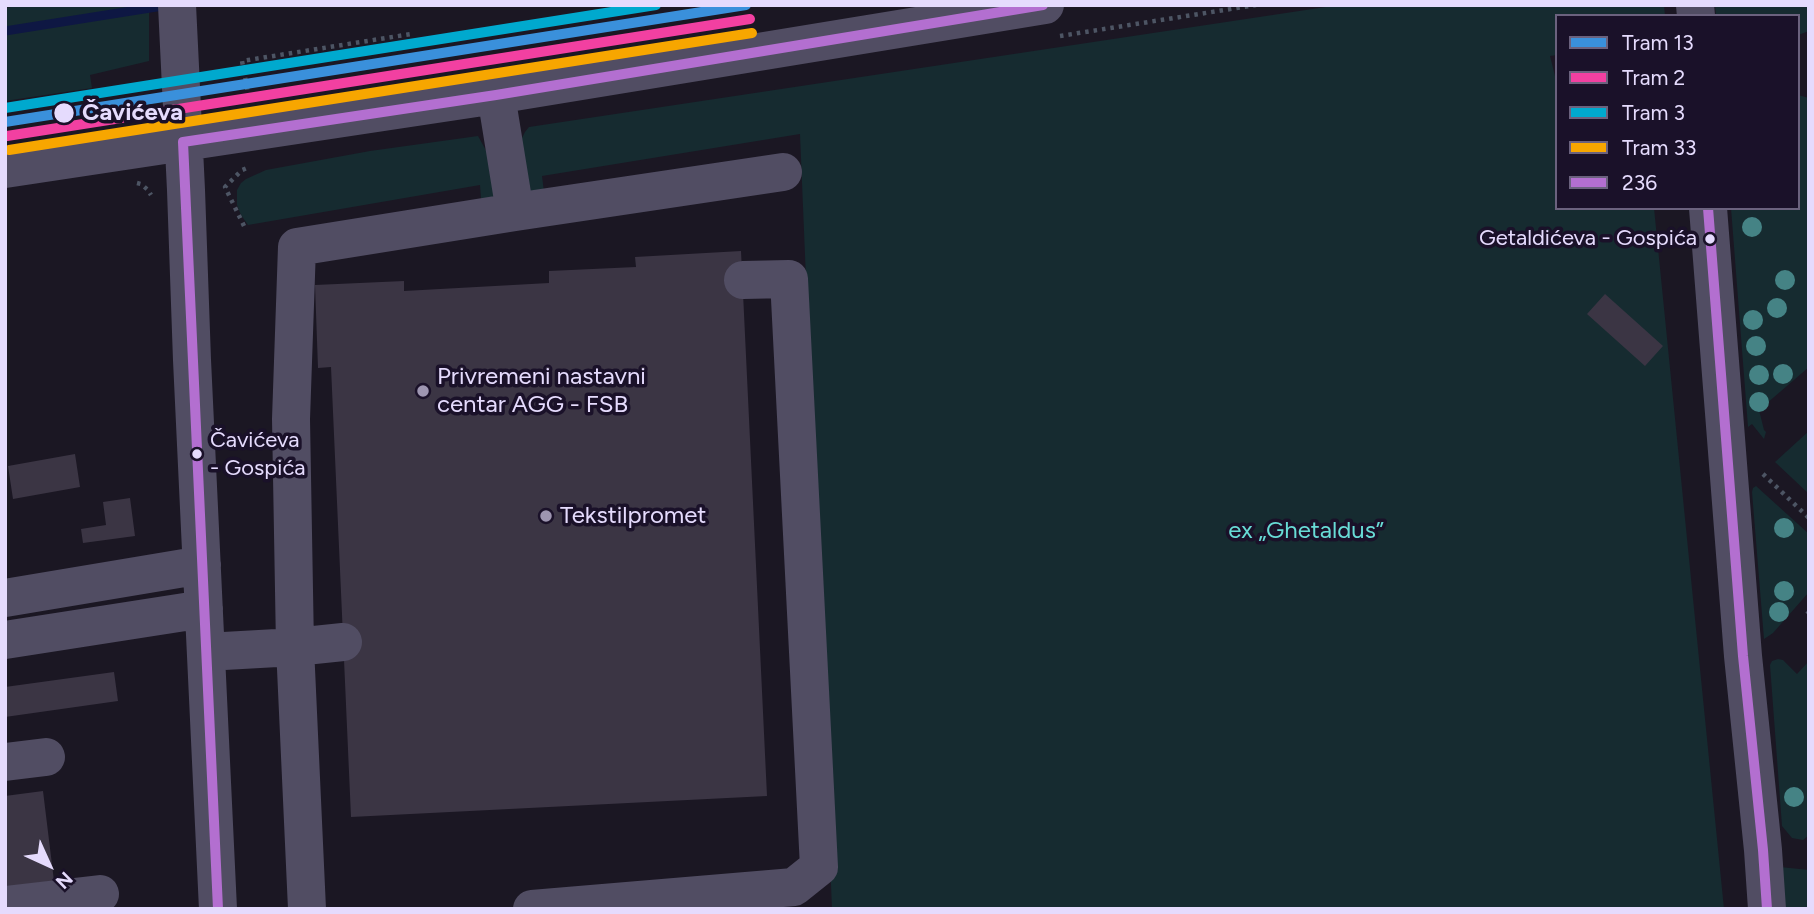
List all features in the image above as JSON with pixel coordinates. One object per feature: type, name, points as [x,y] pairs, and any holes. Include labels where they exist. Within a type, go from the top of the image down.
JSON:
[{"type":"street","points":[[5,169],[496,95],[1045,5]]},
{"type":"street","points":[[177,12],[218,909]]},
{"type":"street","points":[[496,95],[514,212]]},
{"type":"street","points":[[307,909],[295,647],[291,419],[297,247],[783,172]]},
{"type":"street","points":[[1707,210],[1743,656],[1767,909]]},
{"type":"street","points":[[532,909],[794,887],[819,867],[789,279],[743,280]]},
{"type":"street","points":[[5,598],[202,565]]},
{"type":"street","points":[[5,640],[204,609]]},
{"type":"street","points":[[206,652],[343,642]]},
{"type":"street","points":[[5,762],[46,757]]},
{"type":"street","points":[[5,905],[100,894]]},
{"type":"path","points":[[251,107],[242,61],[411,34]]},
{"type":"path","points":[[244,226],[225,187],[242,170],[251,167]]},
{"type":"path","points":[[141,184],[152,195],[158,194]]},
{"type":"path","points":[[1762,473],[1809,518]]},
{"type":"green space","points":[[23,5],[149,5],[149,61],[90,75],[92,88],[5,101],[5,8]]},
{"type":"green space","name":"ex „Ghetaldus”","points":[[1339,5],[1664,5],[1665,14],[1555,14],[1555,55],[1550,56],[1555,76],[1555,210],[1654,210],[1724,909],[832,909],[800,134],[542,176],[545,200],[528,192],[521,140],[529,127]]},
{"type":"green space","points":[[1715,5],[1809,5],[1809,31],[1800,34],[1800,14],[1716,14]]},
{"type":"green space","points":[[1800,96],[1809,98],[1809,367],[1759,410],[1766,432],[1764,439],[1752,424],[1748,427],[1731,210],[1800,210]]},
{"type":"green space","points":[[478,136],[488,154],[496,197],[482,211],[480,185],[248,225],[237,205],[237,190],[241,183],[266,170],[370,151]]},
{"type":"green space","points":[[1809,431],[1809,494],[1775,462]]},
{"type":"green space","points":[[1756,486],[1809,534],[1809,592],[1773,633],[1764,639],[1752,492]]},
{"type":"green space","points":[[1778,659],[1783,660],[1797,674],[1809,661],[1809,835],[1803,840],[1792,838],[1782,826],[1770,665]]},
{"type":"green space","points":[[1780,867],[1809,870],[1809,909],[1784,909]]},
{"type":"building","name":"Tekstilpromet","points":[[741,251],[767,796],[351,817],[331,367],[318,368],[315,285],[404,281],[404,291],[549,283],[549,271],[636,267],[635,257]]},
{"type":"building","points":[[1605,294],[1663,346],[1645,366],[1587,314]]},
{"type":"building","points":[[75,454],[80,487],[13,499],[8,466]]},
{"type":"building","points":[[130,498],[135,536],[83,543],[81,529],[106,525],[103,502]]},
{"type":"building","points":[[114,672],[118,701],[5,717],[5,687]]},
{"type":"building","points":[[43,791],[54,881],[5,887],[5,796]]},
{"type":"waterway","points":[[5,31],[169,5]]},
{"type":"tram line","name":"3","points":[[5,108],[656,5]]},
{"type":"tram line","name":"13","points":[[5,122],[746,5]]},
{"type":"tram line","name":"2","points":[[7,136],[750,19]]},
{"type":"tram line","name":"33","points":[[9,150],[752,33]]},
{"type":"transit line","name":"236","points":[[218,909],[183,142],[496,95],[1043,5]]},
{"type":"transit line","name":"236","points":[[1708,210],[1743,656],[1767,909]]},
{"type":"place","name":"Čavićeva","points":[[64,113]]},
{"type":"place","name":"Getaldićeva - Gospića","points":[[1710,239]]},
{"type":"place","name":"Privremeni nastavni centar AGG - FSB","points":[[423,391]]},
{"type":"place","name":"Čavićeva - Gospića","points":[[197,454]]},
{"type":"place","name":"Tekstilpromet","points":[[546,516]]}]
